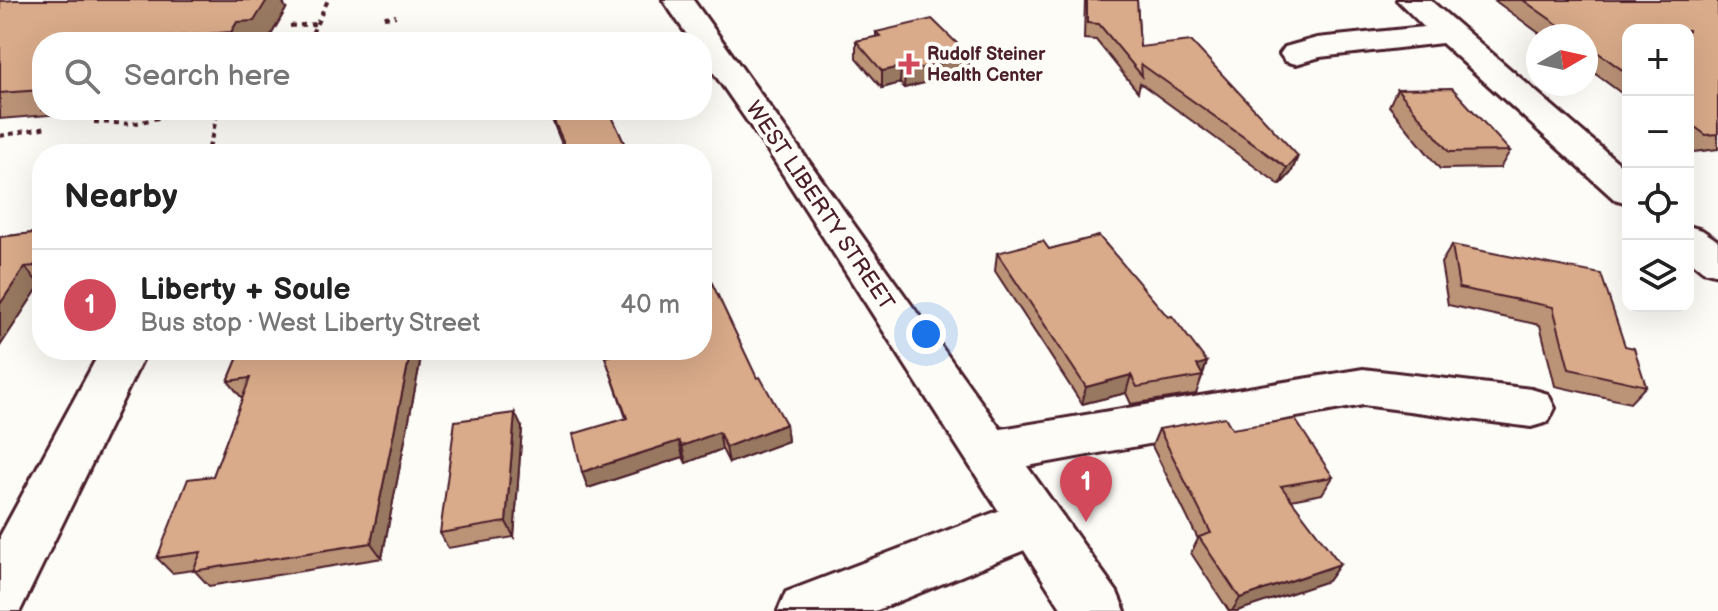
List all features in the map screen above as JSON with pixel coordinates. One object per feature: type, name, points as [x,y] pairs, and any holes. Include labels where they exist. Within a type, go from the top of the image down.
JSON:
[{"type":"street","name":"WEST LIBERTY STREET","points":[[678,0],[701,32]]},
{"type":"street","points":[[1412,0],[1622,186]]},
{"type":"street","points":[[1296,54],[1317,48],[1451,33]]},
{"type":"street","name":"WEST LIBERTY STREET","points":[[712,48],[786,151],[1096,611]]},
{"type":"street","points":[[1689,240],[1718,261]]},
{"type":"street","points":[[0,592],[119,360]]},
{"type":"street","points":[[989,452],[1363,387],[1531,408]]},
{"type":"street","points":[[807,611],[1035,521]]},
{"type":"path","points":[[313,32],[328,0]]},
{"type":"path","points":[[384,17],[396,16]]},
{"type":"path","points":[[290,26],[317,24]]},
{"type":"path","points":[[94,122],[132,124],[163,120]]},
{"type":"path","points":[[210,144],[216,120]]},
{"type":"path","points":[[0,136],[47,127]]},
{"type":"building","points":[[267,0],[254,21],[237,22],[231,32],[32,32],[32,91],[0,93],[0,1]]},
{"type":"building","points":[[1087,0],[1137,0],[1140,47],[1191,41],[1298,156],[1287,168],[1141,64],[1142,76],[1099,24],[1087,23]]},
{"type":"building","points":[[1523,0],[1718,0],[1718,134],[1706,135],[1694,126],[1694,24],[1622,24],[1622,70],[1598,53],[1598,24],[1557,24]]},
{"type":"building","points":[[932,19],[970,56],[905,72],[901,67],[882,71],[856,41],[880,36],[876,32]]},
{"type":"building","points":[[1452,88],[1510,151],[1449,152],[1397,89]]},
{"type":"building","points":[[554,120],[614,120],[624,144],[564,144]]},
{"type":"building","points":[[32,233],[32,266],[25,267],[0,304],[0,237]]},
{"type":"building","points":[[1099,236],[1168,317],[1172,316],[1207,362],[1197,365],[1203,376],[1137,387],[1131,375],[1086,387],[997,253],[1043,241],[1049,249]]},
{"type":"building","points":[[1452,245],[1601,274],[1625,346],[1634,348],[1646,386],[1569,369],[1553,307],[1459,288]]},
{"type":"building","points":[[712,283],[757,378],[760,377],[786,424],[726,447],[719,432],[682,446],[679,441],[582,472],[573,434],[627,418],[606,360],[712,360]]},
{"type":"building","points":[[237,360],[409,360],[371,543],[193,571],[201,552],[157,558],[188,479],[213,476],[250,378],[228,381]]},
{"type":"building","points":[[515,413],[506,522],[440,533],[455,421]]},
{"type":"building","points":[[1225,417],[1232,429],[1295,419],[1333,477],[1281,486],[1340,564],[1240,598],[1199,537],[1211,533],[1159,429]]},
{"type":"place","name":"Rudolf Steiner Health Center","points":[[909,64]]},
{"type":"place","name":"Liberty + Soule","points":[[1086,522]]}]
